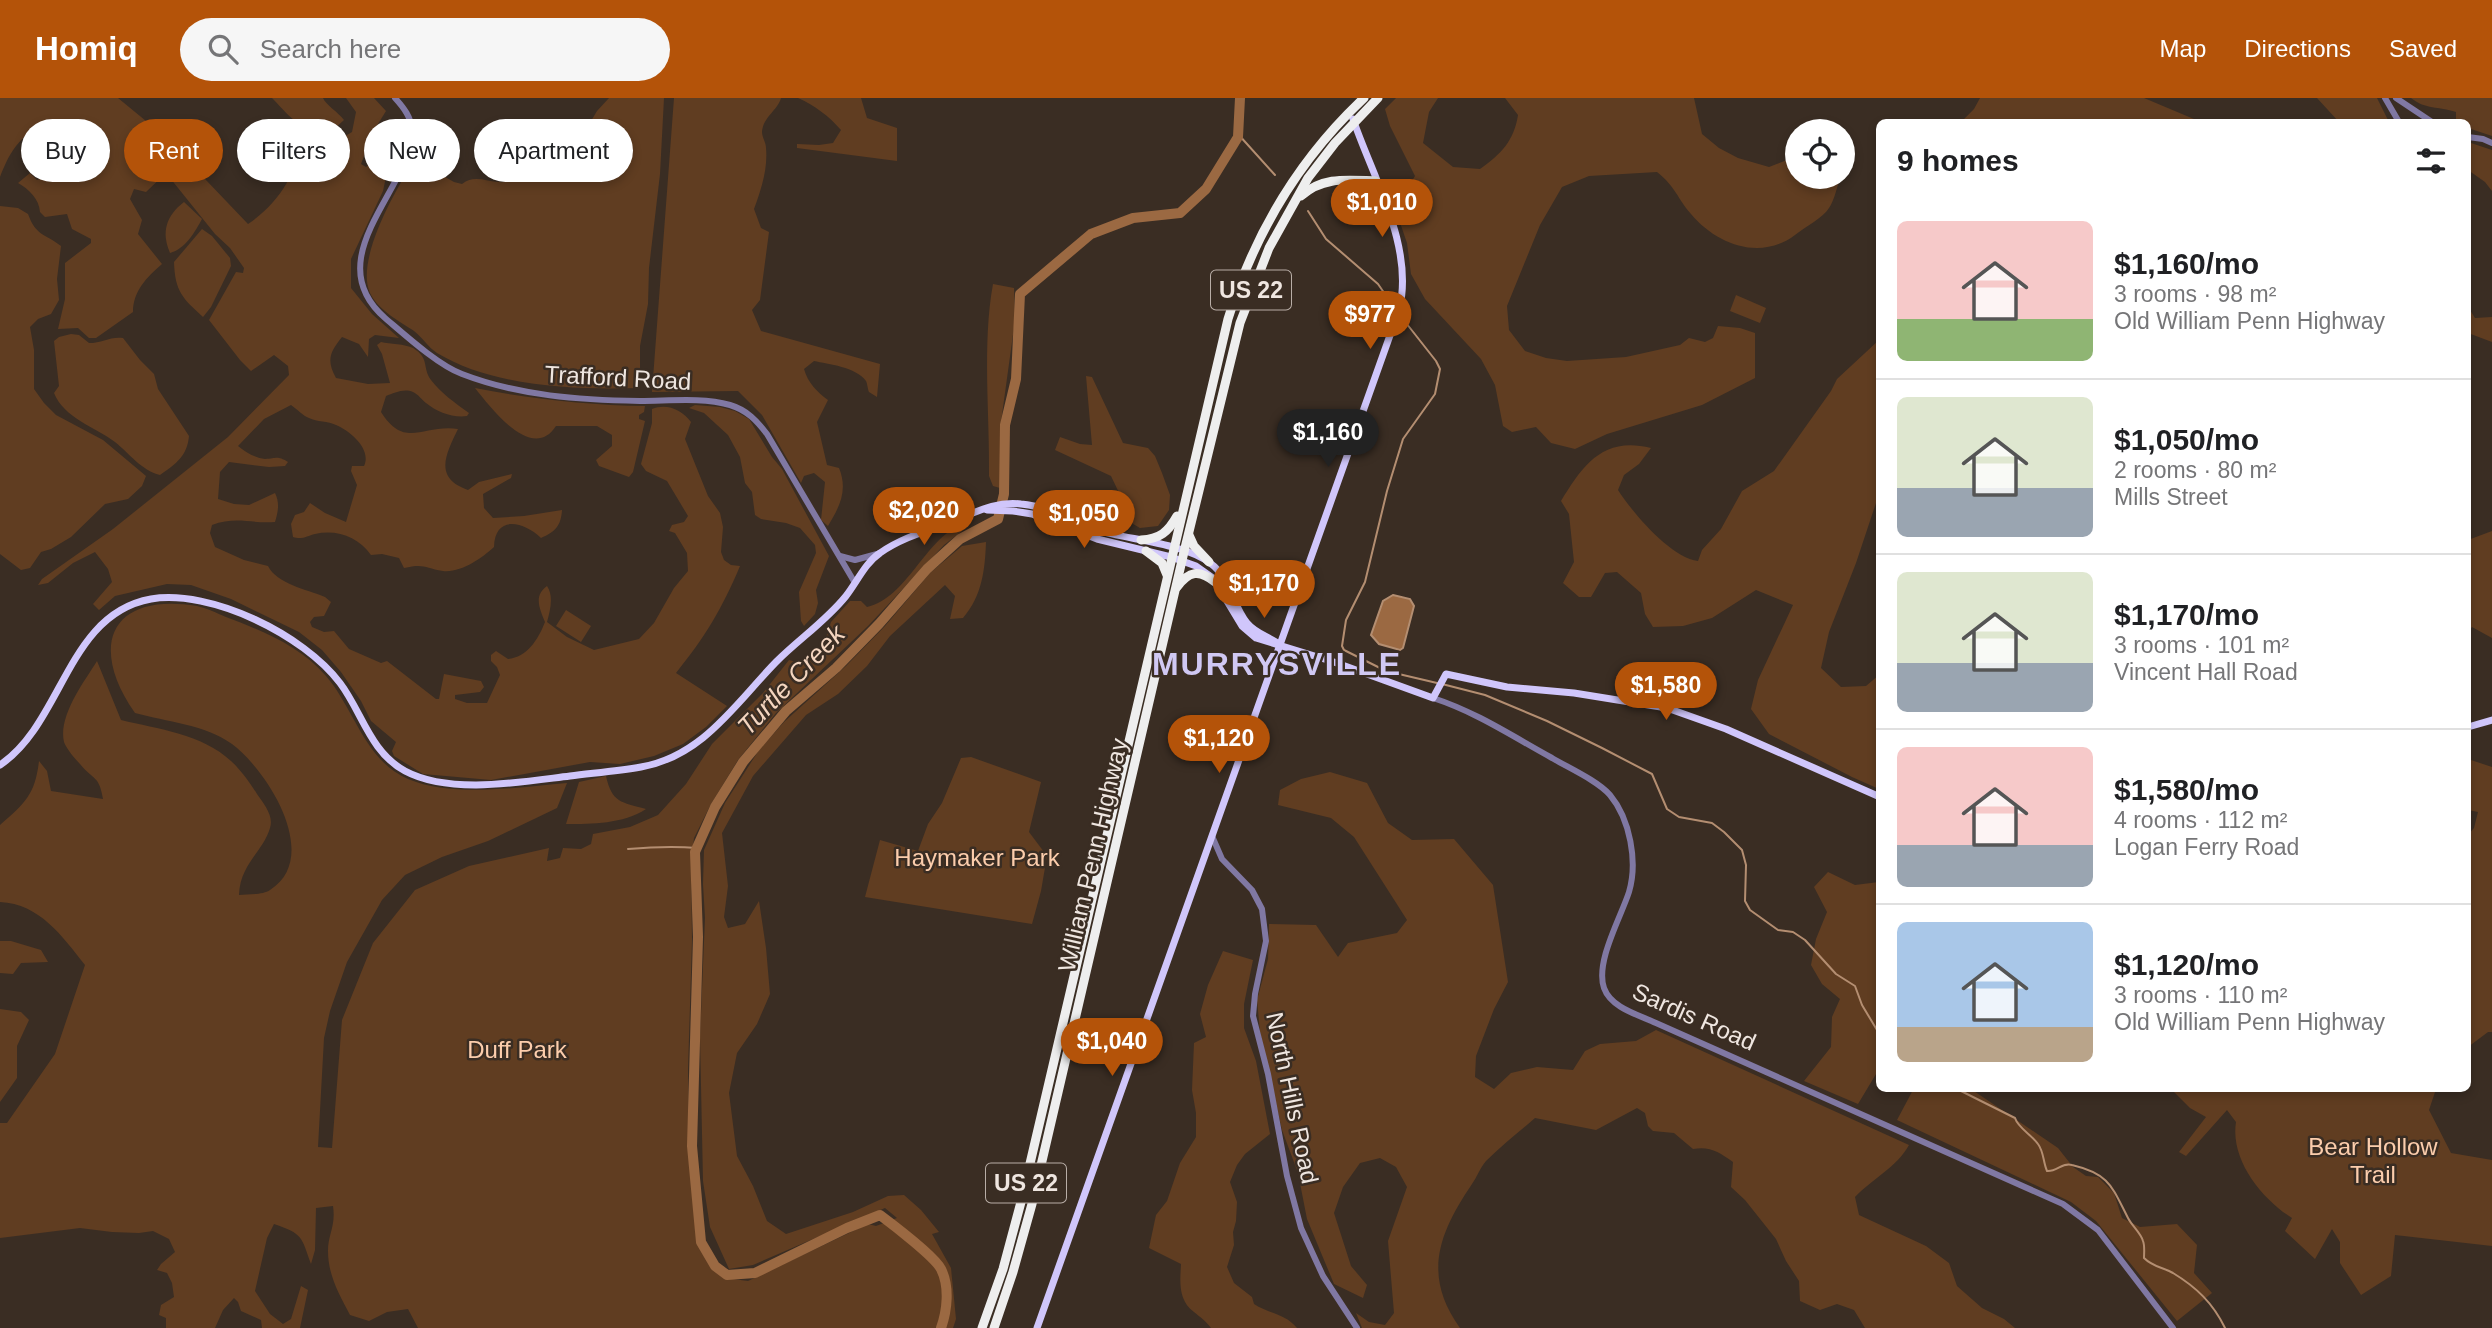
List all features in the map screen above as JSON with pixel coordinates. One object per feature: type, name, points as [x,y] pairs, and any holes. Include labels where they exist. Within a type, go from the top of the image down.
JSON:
[{"type":"highway","name":"William Penn Highway","points":[[982,1328],[1009,1247],[1034,1148],[1220,347],[1238,288],[1265,228],[1299,172],[1364,98]]},
{"type":"highway","name":"William Penn Highway","points":[[994,1328],[1020,1250],[1038,1179],[1182,556],[1250,292],[1272,241],[1317,166],[1378,98]]},
{"type":"highway","points":[[1294,202],[1322,182],[1376,181]]},
{"type":"highway","points":[[1220,347],[1220,376],[1224,385]]},
{"type":"highway","points":[[1210,390],[1214,397],[1211,412],[1213,432]]},
{"type":"highway","points":[[1140,540],[1166,533],[1183,505]]},
{"type":"highway","points":[[1189,535],[1209,562]]},
{"type":"highway","points":[[1146,551],[1162,563],[1167,576]]},
{"type":"highway","points":[[1175,591],[1185,578],[1194,572],[1215,582]]},
{"type":"highway","points":[[1119,783],[1124,809]]},
{"type":"highway","points":[[1034,1148],[1038,1179]]},
{"type":"main road","points":[[1037,1328],[1395,324],[1402,296],[1402,256],[1354,123],[1348,114]]},
{"type":"main road","points":[[1007,507],[1089,537],[1146,551],[1172,552]]},
{"type":"main road","points":[[0,765],[26,742],[80,652],[103,623],[141,601],[166,597],[196,599],[230,611],[287,636],[308,650],[338,681],[382,751],[393,762],[419,776],[448,783],[486,784],[645,766],[674,756],[710,732],[774,664],[837,605],[877,554],[982,509],[1042,508],[1092,528],[1209,562],[1226,581],[1249,626],[1280,645]]},
{"type":"main road","points":[[1182,556],[1200,567],[1215,582],[1245,630],[1264,642],[1280,645]]},
{"type":"main road","name":"Sardis Road","points":[[1280,645],[1435,694]]},
{"type":"main road","points":[[1435,694],[1444,677],[1667,708],[1726,729],[1876,795]]},
{"type":"main road","points":[[2471,726],[2492,720]]},
{"type":"street","name":"Trafford Road","points":[[395,98],[409,115],[412,139],[395,183],[362,247],[359,263],[361,286],[382,315],[453,370],[490,383],[572,398],[718,402],[745,411],[767,434],[855,583]]},
{"type":"street","points":[[2385,98],[2397,119]]},
{"type":"street","points":[[2396,98],[2428,119]]},
{"type":"street","points":[[2471,137],[2492,143]]},
{"type":"street","points":[[839,555],[855,560],[877,554]]},
{"type":"street","name":"Sardis Road","points":[[1435,694],[1478,715],[1572,770],[1609,794],[1620,811],[1633,864],[1628,895],[1602,970],[1604,989],[1612,1001],[2063,1204],[2098,1230],[2173,1328]]},
{"type":"street","name":"North Hills Road","points":[[1212,836],[1222,859],[1252,890],[1263,910],[1266,941],[1253,1016],[1268,1074],[1284,1163],[1301,1228],[1323,1276],[1357,1328]]},
{"type":"green space","points":[[0,98],[118,98],[144,119],[124,119],[124,182],[157,182],[146,192],[134,189],[130,199],[142,220],[138,234],[162,264],[138,291],[133,312],[96,338],[89,338],[78,328],[58,329],[65,299],[65,263],[91,243],[91,239],[72,229],[67,214],[45,217],[33,195],[18,183],[21,180],[110,182],[110,119],[21,119],[21,141],[9,157],[0,177]]},
{"type":"green space","points":[[272,98],[323,98],[343,119],[294,119]]},
{"type":"green space","points":[[346,98],[374,98],[386,111],[381,119],[364,119],[364,156],[361,164],[364,166],[364,182],[385,182],[351,259],[351,288],[372,314],[399,338],[375,335],[369,339],[368,357],[359,344],[342,337],[331,356],[333,372],[336,378],[368,384],[390,383],[377,345],[381,342],[413,348],[424,359],[428,376],[435,385],[469,413],[467,416],[445,414],[415,393],[403,391],[386,396],[381,412],[390,423],[407,433],[458,429],[447,456],[446,472],[457,485],[468,490],[479,482],[512,474],[511,478],[483,494],[484,508],[493,518],[562,510],[559,524],[554,531],[541,538],[519,525],[505,525],[499,529],[494,547],[471,564],[450,571],[420,566],[404,568],[399,558],[382,554],[371,555],[360,543],[339,534],[293,537],[291,524],[295,515],[304,512],[310,503],[346,522],[357,485],[351,471],[352,466],[364,466],[366,460],[358,441],[342,428],[307,417],[291,405],[264,419],[238,446],[258,457],[284,460],[288,462],[285,466],[269,467],[229,462],[220,472],[218,499],[249,505],[275,493],[278,508],[275,522],[236,521],[212,525],[210,533],[215,547],[244,560],[268,566],[285,582],[325,597],[331,602],[324,616],[314,617],[310,622],[312,627],[324,632],[334,631],[349,649],[381,663],[387,661],[436,699],[439,699],[444,674],[481,681],[484,687],[480,692],[455,695],[455,699],[467,703],[487,703],[500,675],[491,661],[491,655],[496,651],[508,659],[515,658],[531,646],[545,622],[539,598],[547,586],[551,599],[547,622],[567,637],[594,650],[639,639],[654,623],[674,588],[688,571],[687,553],[675,533],[669,531],[672,525],[684,522],[688,516],[667,481],[646,471],[641,464],[652,423],[652,409],[674,409],[691,422],[685,439],[708,496],[720,513],[723,527],[721,552],[724,560],[731,565],[740,566],[712,622],[676,673],[727,706],[706,727],[683,744],[654,756],[620,764],[590,762],[491,780],[423,774],[394,756],[392,751],[396,742],[371,721],[341,672],[322,650],[299,632],[231,599],[191,585],[167,584],[115,596],[99,610],[93,604],[112,582],[108,569],[95,552],[73,563],[48,583],[38,585],[42,579],[113,529],[228,437],[289,375],[288,366],[274,355],[251,371],[209,320],[236,272],[243,273],[244,268],[230,248],[215,234],[173,182],[208,182],[248,224],[269,206],[287,182],[350,182],[350,133],[356,112]]},
{"type":"green space","points":[[609,98],[664,98],[648,304],[640,346],[640,388],[563,387],[509,380],[483,373],[437,353],[414,331],[378,305],[370,293],[368,262],[380,225],[402,182],[462,184],[474,179],[474,182],[633,182],[633,119],[592,119]]},
{"type":"green space","points":[[674,98],[781,98],[765,122],[762,132],[766,146],[766,164],[754,209],[761,228],[769,232],[760,300],[752,310],[761,331],[880,364],[877,397],[869,392],[861,376],[849,369],[814,361],[804,369],[813,387],[828,400],[817,422],[827,465],[839,468],[842,476],[843,491],[828,526],[821,520],[825,482],[814,473],[804,476],[801,483],[762,415],[738,391],[652,392]]},
{"type":"green space","points":[[798,98],[861,98],[867,118],[897,128],[897,161],[797,148],[797,144],[833,143],[841,130],[821,111]]},
{"type":"green space","points":[[1396,98],[1438,98],[1429,112],[1423,143],[1453,167],[1480,169],[1505,146],[1516,124],[1518,115],[1505,98],[1694,98],[1702,134],[1719,148],[1738,158],[1769,167],[1785,161],[1785,189],[1837,189],[1831,205],[1818,219],[1782,243],[1754,248],[1740,246],[1713,234],[1686,208],[1657,172],[1589,176],[1562,187],[1540,225],[1507,306],[1509,330],[1525,351],[1567,361],[1626,357],[1680,345],[1689,338],[1705,342],[1713,338],[1718,326],[1740,328],[1755,333],[1755,378],[1702,405],[1607,434],[1575,449],[1551,443],[1536,427],[1512,432],[1503,426],[1495,385],[1481,359],[1425,299],[1411,274],[1407,243],[1395,208],[1415,176],[1390,126],[1385,109]]},
{"type":"green space","points":[[1980,98],[2144,98],[2194,119],[1964,119]]},
{"type":"green space","points":[[2317,98],[2377,98],[2388,119],[2336,119]]},
{"type":"green space","points":[[2411,98],[2492,98],[2492,136],[2471,129],[2471,119],[2456,119],[2456,112]]},
{"type":"green space","points":[[2471,143],[2492,150],[2492,191],[2471,172]]},
{"type":"green space","points":[[184,202],[202,219],[185,244],[170,253],[166,238],[167,225],[173,213]]},
{"type":"green space","points":[[0,206],[18,208],[28,214],[37,230],[61,246],[57,279],[59,300],[51,314],[38,319],[30,327],[34,350],[34,389],[56,415],[103,440],[146,476],[142,486],[128,499],[105,504],[71,537],[41,552],[30,568],[21,570],[0,554]]},
{"type":"green space","points":[[202,229],[212,236],[230,258],[231,266],[211,307],[203,317],[181,293],[174,262]]},
{"type":"green space","points":[[993,284],[1014,288],[1015,320],[1001,422],[1000,488],[993,486],[989,476],[987,355]]},
{"type":"green space","points":[[1736,295],[1766,308],[1760,323],[1730,311]]},
{"type":"green space","points":[[2471,312],[2475,318],[2492,317],[2492,342],[2471,334]]},
{"type":"green space","points":[[71,334],[79,335],[89,343],[123,338],[154,374],[158,389],[189,436],[186,449],[180,458],[160,475],[141,466],[115,442],[72,416],[59,402],[54,393],[59,386],[54,341]]},
{"type":"green space","points":[[1876,343],[1876,503],[1829,632],[1821,668],[1841,687],[1866,686],[1876,678],[1876,788],[1769,734],[1751,709],[1758,680],[1793,605],[1756,590],[1712,618],[1683,626],[1653,627],[1645,614],[1641,593],[1617,572],[1605,573],[1591,597],[1579,597],[1563,583],[1574,562],[1569,514],[1561,501],[1586,465],[1596,456],[1620,446],[1651,448],[1639,464],[1624,475],[1618,490],[1653,533],[1676,552],[1698,561],[1702,550],[1721,529],[1742,491],[1774,471],[1837,379]]},
{"type":"green space","points":[[1086,376],[1092,377],[1123,443],[1148,448],[1155,456],[1170,495],[1169,510],[1158,526],[1140,528],[1128,521],[1122,499],[1111,476],[1055,450],[1060,437],[1092,445]]},
{"type":"green space","points":[[475,388],[560,401],[645,406],[644,412],[639,415],[639,419],[645,421],[633,472],[629,477],[599,466],[596,460],[612,446],[612,435],[597,426],[556,426],[546,436],[524,436],[501,419]]},
{"type":"green space","points":[[695,405],[720,407],[749,419],[782,469],[829,556],[816,590],[818,603],[815,614],[804,626],[801,621],[799,592],[816,553],[815,545],[800,528],[761,519],[755,515],[752,492],[745,483],[740,457],[728,435],[704,413],[689,408]]},
{"type":"green space","name":"Duff Park","points":[[962,524],[966,528],[944,545],[868,626],[776,713],[738,760],[711,804],[694,838],[691,865],[692,941],[688,1070],[689,1141],[698,1241],[718,1273],[725,1278],[748,1281],[868,1224],[876,1226],[897,1218],[885,1208],[753,1265],[729,1269],[710,1227],[703,1181],[700,1038],[705,918],[704,850],[725,803],[759,750],[784,722],[846,666],[885,626],[930,573],[962,546],[986,542],[985,563],[978,592],[963,618],[950,619],[955,596],[945,585],[890,636],[867,666],[838,694],[806,715],[753,776],[722,833],[728,886],[724,917],[728,928],[745,924],[759,901],[766,948],[770,994],[757,1024],[737,1053],[729,1093],[737,1156],[767,1221],[786,1234],[853,1212],[888,1196],[904,1195],[939,1232],[932,1234],[951,1268],[956,1319],[953,1328],[418,1328],[408,1309],[387,1312],[369,1321],[350,1315],[332,1276],[328,1251],[333,1206],[316,1208],[315,1250],[311,1264],[300,1237],[291,1231],[274,1224],[267,1238],[255,1291],[270,1314],[283,1324],[291,1319],[301,1286],[308,1290],[300,1328],[262,1328],[261,1320],[241,1311],[234,1298],[223,1310],[215,1328],[166,1328],[166,1318],[159,1315],[161,1305],[174,1297],[172,1283],[167,1273],[157,1270],[175,1252],[169,1239],[153,1231],[112,1232],[80,1228],[0,1238],[0,1123],[7,1123],[55,1054],[85,965],[49,923],[27,909],[0,902],[0,825],[27,798],[35,782],[39,761],[47,771],[51,791],[103,799],[98,782],[67,747],[63,732],[68,710],[97,661],[121,720],[179,734],[207,744],[242,772],[265,806],[271,819],[270,828],[243,875],[239,895],[259,894],[270,890],[285,875],[291,857],[290,836],[274,793],[246,757],[232,744],[210,732],[185,724],[135,713],[121,689],[113,666],[111,646],[116,629],[127,616],[144,607],[167,604],[197,606],[280,640],[316,665],[336,689],[361,733],[381,760],[408,779],[426,785],[465,790],[567,783],[557,808],[488,841],[442,857],[405,875],[382,900],[347,962],[324,1038],[318,1147],[332,1148],[342,1020],[373,943],[415,890],[469,866],[549,848],[547,861],[560,858],[563,848],[581,849],[591,844],[593,834],[630,827],[658,815],[686,784],[712,744],[763,693],[789,660],[804,664],[824,643],[831,622],[850,601],[861,601],[867,607],[881,602],[905,581],[937,542]]},
{"type":"green space","points":[[2492,531],[2492,638],[2471,628],[2471,539]]},
{"type":"green space","points":[[566,610],[591,626],[581,642],[556,626]]},
{"type":"green space","name":"Haymaker Park","points":[[971,757],[1041,782],[1029,832],[1047,856],[1032,924],[865,897],[880,840],[918,851],[928,824],[942,803],[961,758]]},
{"type":"green space","points":[[2471,760],[2492,767],[2492,1032],[2471,1045],[2471,832],[2478,812],[2471,811]]},
{"type":"green space","points":[[1330,772],[1367,783],[1388,823],[1412,840],[1454,839],[1493,885],[1508,982],[1494,1009],[1476,1056],[1475,1077],[1494,1089],[1511,1073],[1537,1067],[1573,1070],[1585,1051],[1600,1044],[1636,1041],[1656,1030],[1909,1145],[1898,1160],[1855,1197],[1859,1215],[1926,1246],[1949,1263],[1957,1286],[1982,1308],[2015,1328],[1865,1328],[1854,1310],[1837,1304],[1820,1310],[1800,1301],[1799,1281],[1776,1239],[1731,1187],[1733,1162],[1714,1151],[1693,1149],[1674,1133],[1653,1131],[1648,1126],[1645,1113],[1637,1108],[1596,1130],[1535,1118],[1486,1161],[1460,1202],[1439,1254],[1441,1290],[1448,1309],[1460,1328],[1362,1328],[1356,1313],[1369,1322],[1385,1325],[1394,1313],[1388,1241],[1407,1187],[1396,1167],[1380,1158],[1360,1163],[1343,1187],[1334,1213],[1351,1266],[1367,1285],[1363,1298],[1334,1284],[1307,1219],[1298,1173],[1282,1130],[1260,1032],[1257,1000],[1268,959],[1269,924],[1316,925],[1338,957],[1348,943],[1397,933],[1407,920],[1354,837],[1331,818],[1278,805],[1280,790],[1301,779]]},
{"type":"green space","points":[[606,776],[611,792],[619,800],[646,809],[617,820],[566,824],[579,782]]},
{"type":"green space","points":[[1828,872],[1855,885],[1876,882],[1876,1074],[1858,1104],[1804,1081],[1831,1047],[1832,1017],[1840,999],[1822,984],[1811,965],[1816,939],[1827,912],[1814,887]]},
{"type":"green space","points":[[0,941],[11,941],[41,950],[48,962],[21,963],[13,974],[0,973]]},
{"type":"green space","points":[[1223,951],[1253,960],[1244,1004],[1244,1028],[1256,1061],[1270,1134],[1245,1154],[1230,1182],[1237,1202],[1234,1245],[1227,1267],[1234,1283],[1252,1297],[1254,1304],[1282,1316],[1297,1328],[1211,1328],[1185,1302],[1181,1290],[1181,1264],[1149,1248],[1156,1215],[1167,1201],[1180,1163],[1196,1137],[1192,1090],[1194,1043],[1206,1037],[1200,1014],[1208,985]]},
{"type":"green space","points":[[0,1009],[21,1012],[29,1020],[17,1046],[17,1078],[0,1102]]},
{"type":"green space","points":[[1912,1092],[1975,1092],[2058,1148],[2073,1167],[2086,1176],[2098,1177],[2114,1193],[2122,1218],[2140,1227],[2177,1224],[2197,1245],[2194,1273],[2212,1293],[2177,1321],[2096,1221],[2071,1202],[1897,1120]]},
{"type":"green space","name":"Bear Hollow Trail","points":[[2174,1092],[2435,1092],[2429,1110],[2451,1153],[2492,1160],[2492,1246],[2395,1235],[2391,1276],[2361,1295],[2340,1263],[2340,1242],[2332,1229],[2315,1259],[2285,1231],[2292,1218],[2260,1189],[2243,1164],[2235,1136],[2236,1122],[2227,1110],[2186,1156],[2179,1152],[2206,1117],[2190,1108]]},
{"type":"shaded area","points":[[1393,595],[1410,599],[1414,606],[1403,648],[1400,650],[1379,644],[1371,635],[1383,601]]},
{"type":"waterway","name":"Turtle Creek","points":[[941,1328],[947,1299],[946,1283],[941,1269],[922,1249],[880,1215],[755,1273],[727,1275],[715,1266],[701,1242],[692,1146],[698,937],[695,852],[715,807],[743,762],[786,711],[836,668],[927,569],[960,539],[998,519],[1004,494],[1005,425],[1016,379],[1020,294],[1091,234],[1133,218],[1180,213],[1206,189],[1238,137],[1240,98]]},
{"type":"waterway","points":[[1238,134],[1275,175]]},
{"type":"waterway","points":[[1308,211],[1326,239],[1378,284],[1396,310]]},
{"type":"waterway","points":[[1399,314],[1440,369],[1435,394],[1403,439],[1387,491],[1365,582],[1346,620],[1342,646],[1344,650],[1386,671],[1437,683]]},
{"type":"waterway","points":[[1442,684],[1485,695],[1547,721],[1652,774],[1667,809],[1679,817],[1712,823],[1742,850],[1746,865],[1745,901],[1750,910],[1778,930],[1793,932],[1805,940],[1836,974],[1855,986],[1862,1005],[1876,1028]]},
{"type":"waterway","points":[[628,849],[697,848]]},
{"type":"waterway","points":[[1963,1092],[2015,1118],[2040,1147],[2047,1171],[2068,1164],[2095,1173],[2108,1183],[2142,1238],[2144,1258],[2173,1273],[2196,1290],[2209,1303],[2225,1328]]},
{"type":"district","name":"MURRYSVILLE","points":[[1277,664]]}]
